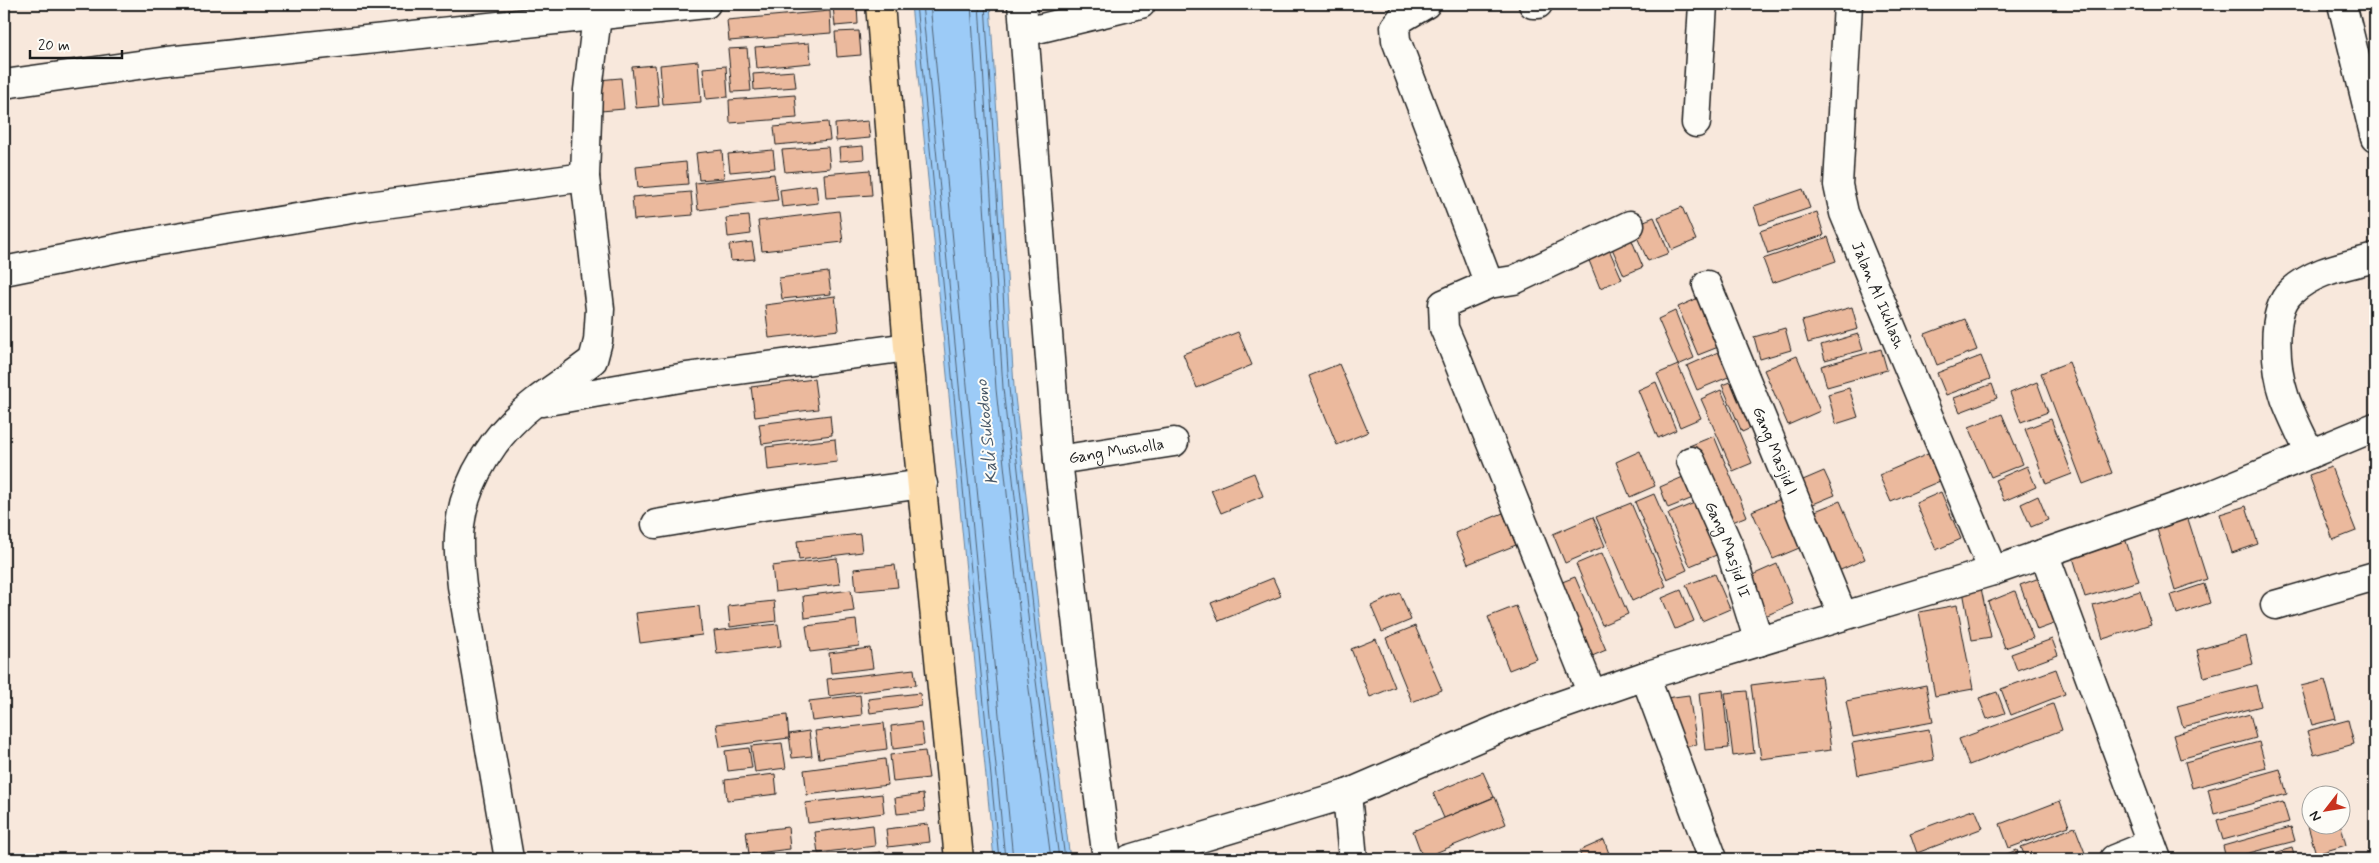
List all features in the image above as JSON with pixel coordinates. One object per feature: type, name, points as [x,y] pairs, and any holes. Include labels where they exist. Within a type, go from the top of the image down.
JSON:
[{"type":"main road","points":[[880,4],[908,348],[959,859]]},
{"type":"street","points":[[4,84],[166,61],[596,10],[706,4]]},
{"type":"street","points":[[1022,4],[1058,460],[1082,670],[1107,859]]},
{"type":"street","points":[[1025,32],[1140,4]]},
{"type":"street","points":[[1426,4],[1402,18],[1395,27],[1396,40],[1489,284]]},
{"type":"street","points":[[1532,4],[1538,4]]},
{"type":"street","points":[[1696,123],[1703,4]]},
{"type":"street","name":"Jalan Al Ikhlash","points":[[1848,4],[1838,185],[1844,213],[1993,571]]},
{"type":"street","points":[[2342,4],[2375,138]]},
{"type":"street","points":[[509,859],[462,586],[459,555],[460,525],[465,500],[490,451],[508,427],[533,403],[593,360],[598,341],[600,309],[585,177],[588,90],[596,10]]},
{"type":"street","points":[[4,272],[128,246],[369,206],[585,177]]},
{"type":"street","points":[[1592,694],[1444,328],[1443,304],[1489,284],[1514,280],[1630,226]]},
{"type":"street","points":[[2310,454],[2285,397],[2276,345],[2279,315],[2290,292],[2319,273],[2375,258]]},
{"type":"street","name":"Gang Masjid I","points":[[1707,285],[1843,616]]},
{"type":"street","points":[[533,403],[686,377],[908,348]]},
{"type":"street","points":[[1130,859],[1347,794],[1524,718],[1645,676],[1993,571],[2211,495],[2375,427]]},
{"type":"street","name":"Gang Musholla","points":[[1058,460],[1174,442]]},
{"type":"street","name":"Gang Masjid II","points":[[1691,461],[1730,549],[1759,642]]},
{"type":"street","points":[[656,524],[763,506],[923,484]]},
{"type":"street","points":[[2044,553],[2154,852],[2114,859]]},
{"type":"street","points":[[2275,605],[2375,576]]},
{"type":"street","points":[[1645,676],[1713,859]]},
{"type":"street","points":[[1347,794],[1353,859]]},
{"type":"water","name":"Kali Sukodono","points":[[911,4],[990,4],[1014,387],[1041,633],[1070,859],[994,859]]},
{"type":"building","points":[[857,4],[858,24],[835,26],[833,6]]},
{"type":"building","points":[[830,11],[831,33],[729,41],[727,20]]},
{"type":"building","points":[[859,31],[861,55],[837,57],[835,32]]},
{"type":"building","points":[[809,43],[811,63],[757,68],[755,47]]},
{"type":"building","points":[[747,48],[751,91],[732,92],[728,49]]},
{"type":"building","points":[[698,61],[701,102],[663,105],[660,65]]},
{"type":"building","points":[[655,65],[659,106],[636,108],[632,67]]},
{"type":"building","points":[[726,66],[728,97],[706,99],[703,68]]},
{"type":"building","points":[[794,71],[796,87],[754,90],[753,74]]},
{"type":"building","points":[[621,78],[624,109],[601,111],[598,80]]},
{"type":"building","points":[[795,95],[797,118],[730,123],[729,100]]},
{"type":"building","points":[[868,121],[870,138],[836,141],[835,124]]},
{"type":"building","points":[[828,122],[830,140],[776,145],[774,127]]},
{"type":"building","points":[[863,146],[864,159],[840,161],[839,148]]},
{"type":"building","points":[[828,147],[830,168],[785,172],[782,150]]},
{"type":"building","points":[[722,150],[724,178],[699,180],[696,153]]},
{"type":"building","points":[[773,150],[775,168],[730,172],[728,154]]},
{"type":"building","points":[[686,162],[688,184],[638,188],[636,167]]},
{"type":"building","points":[[870,170],[872,195],[826,198],[824,174]]},
{"type":"building","points":[[774,174],[778,200],[698,210],[695,183]]},
{"type":"building","points":[[816,185],[818,203],[782,207],[780,190]]},
{"type":"building","points":[[1803,189],[1810,208],[1760,225],[1754,206]]},
{"type":"building","points":[[691,192],[693,215],[634,220],[632,197]]},
{"type":"building","points":[[1682,207],[1696,240],[1672,250],[1658,217]]},
{"type":"building","points":[[839,211],[843,242],[762,251],[758,221]]},
{"type":"building","points":[[1817,212],[1824,235],[1768,254],[1760,231]]},
{"type":"building","points":[[749,216],[751,234],[728,237],[726,218]]},
{"type":"building","points":[[1654,217],[1669,253],[1648,261],[1632,226]]},
{"type":"building","points":[[1630,236],[1643,267],[1624,275],[1610,244]]},
{"type":"building","points":[[1828,237],[1836,261],[1772,283],[1763,259]]},
{"type":"building","points":[[752,242],[755,259],[731,261],[729,245]]},
{"type":"building","points":[[1607,245],[1622,279],[1600,288],[1586,253]]},
{"type":"building","points":[[828,272],[831,294],[782,299],[779,278]]},
{"type":"building","points":[[1705,295],[1726,344],[1698,355],[1678,307]]},
{"type":"building","points":[[835,296],[839,330],[769,338],[765,305]]},
{"type":"building","points":[[1852,307],[1858,329],[1808,343],[1802,321]]},
{"type":"building","points":[[1675,311],[1694,358],[1678,365],[1658,319]]},
{"type":"building","points":[[1965,319],[1977,350],[1937,365],[1925,334]]},
{"type":"building","points":[[1785,328],[1791,350],[1760,359],[1754,337]]},
{"type":"building","points":[[1238,332],[1252,365],[1197,388],[1183,354]]},
{"type":"building","points":[[1858,334],[1863,350],[1825,360],[1821,345]]},
{"type":"building","points":[[1727,348],[1738,373],[1697,390],[1687,366]]},
{"type":"building","points":[[1881,349],[1887,370],[1827,387],[1821,366]]},
{"type":"building","points":[[1797,356],[1820,411],[1788,425],[1764,370]]},
{"type":"building","points":[[1981,356],[1990,379],[1946,395],[1937,373]]},
{"type":"building","points":[[2069,362],[2112,473],[2083,484],[2041,373]]},
{"type":"building","points":[[1339,364],[1368,432],[1337,445],[1309,376]]},
{"type":"building","points":[[1678,365],[1701,418],[1680,427],[1657,374]]},
{"type":"building","points":[[1740,378],[1760,424],[1742,432],[1722,385]]},
{"type":"building","points":[[814,379],[818,409],[755,417],[751,387]]},
{"type":"building","points":[[1656,382],[1676,430],[1658,438],[1638,390]]},
{"type":"building","points":[[2037,382],[2048,412],[2021,422],[2010,393]]},
{"type":"building","points":[[1992,384],[1997,398],[1960,412],[1954,398]]},
{"type":"building","points":[[1849,388],[1858,417],[1836,424],[1828,394]]},
{"type":"building","points":[[1721,390],[1752,463],[1733,471],[1701,399]]},
{"type":"building","points":[[2002,414],[2023,464],[1991,477],[1969,427]]},
{"type":"building","points":[[830,415],[832,435],[762,444],[759,424]]},
{"type":"building","points":[[2051,419],[2072,474],[2046,484],[2025,429]]},
{"type":"building","points":[[1714,436],[1747,516],[1723,526],[1689,446]]},
{"type":"building","points":[[835,439],[837,462],[768,470],[766,447]]},
{"type":"building","points":[[1640,451],[1655,486],[1630,497],[1616,462]]},
{"type":"building","points":[[1928,454],[1940,481],[1891,502],[1879,475]]},
{"type":"building","points":[[2027,466],[2036,487],[2004,501],[1995,480]]},
{"type":"building","points":[[2331,467],[2356,531],[2333,540],[2309,475]]},
{"type":"building","points":[[1824,471],[1835,495],[1806,507],[1796,483]]},
{"type":"building","points":[[1254,473],[1263,496],[1221,513],[1211,490]]},
{"type":"building","points":[[1690,474],[1698,496],[1668,508],[1660,487]]},
{"type":"building","points":[[1941,492],[1961,539],[1936,550],[1916,503]]},
{"type":"building","points":[[1654,494],[1687,570],[1667,579],[1635,502]]},
{"type":"building","points":[[2038,496],[2048,520],[2031,527],[2021,504]]},
{"type":"building","points":[[1783,498],[1804,546],[1773,559],[1752,511]]},
{"type":"building","points":[[1704,499],[1726,551],[1690,566],[1668,514]]},
{"type":"building","points":[[1840,501],[1865,559],[1834,573],[1808,514]]},
{"type":"building","points":[[1631,503],[1666,586],[1632,601],[1596,517]]},
{"type":"building","points":[[2246,506],[2258,544],[2232,553],[2220,514]]},
{"type":"building","points":[[1503,513],[1516,545],[1468,564],[1455,533]]},
{"type":"building","points":[[2187,516],[2207,579],[2175,590],[2156,526]]},
{"type":"building","points":[[1593,517],[1605,546],[1565,563],[1553,534]]},
{"type":"building","points":[[860,534],[862,552],[799,560],[797,541]]},
{"type":"building","points":[[2125,538],[2139,581],[2085,597],[2072,554]]},
{"type":"building","points":[[1602,553],[1628,614],[1602,625],[1576,564]]},
{"type":"building","points":[[837,558],[840,584],[775,592],[772,566]]},
{"type":"building","points":[[1777,564],[1793,604],[1765,616],[1748,577]]},
{"type":"building","points":[[895,565],[898,587],[856,591],[854,569]]},
{"type":"building","points":[[1715,574],[1730,609],[1702,621],[1686,585]]},
{"type":"building","points":[[2045,576],[2062,621],[2037,630],[2020,585]]},
{"type":"building","points":[[1575,577],[1606,650],[1583,660],[1552,586]]},
{"type":"building","points":[[1273,578],[1281,596],[1219,621],[1211,603]]},
{"type":"building","points":[[2204,584],[2210,603],[2177,614],[2171,595]]},
{"type":"building","points":[[1981,588],[1991,637],[1972,640],[1963,591]]},
{"type":"building","points":[[851,590],[854,611],[805,618],[803,596]]},
{"type":"building","points":[[1681,590],[1694,621],[1675,629],[1662,598]]},
{"type":"building","points":[[2015,591],[2033,638],[2005,648],[1988,602]]},
{"type":"building","points":[[2140,591],[2151,624],[2103,639],[2093,605]]},
{"type":"building","points":[[1400,593],[1411,620],[1382,632],[1371,606]]},
{"type":"building","points":[[774,601],[776,621],[730,627],[728,606]]},
{"type":"building","points":[[1957,605],[1973,689],[1935,696],[1919,612]]},
{"type":"building","points":[[699,606],[702,635],[640,643],[636,613]]},
{"type":"building","points":[[1516,606],[1537,659],[1509,670],[1488,617]]},
{"type":"building","points":[[2375,613],[2375,630],[2371,614]]},
{"type":"building","points":[[856,620],[859,646],[810,652],[806,626]]},
{"type":"building","points":[[778,624],[781,646],[717,654],[714,631]]},
{"type":"building","points":[[1415,626],[1442,690],[1412,702],[1386,638]]},
{"type":"building","points":[[2246,636],[2253,664],[2204,677],[2197,650]]},
{"type":"building","points":[[1376,639],[1395,687],[1370,697],[1351,649]]},
{"type":"building","points":[[2052,639],[2058,655],[2017,670],[2011,654]]},
{"type":"building","points":[[870,648],[873,668],[831,673],[829,653]]},
{"type":"building","points":[[914,669],[916,685],[829,696],[827,679]]},
{"type":"building","points":[[2056,669],[2065,694],[2011,715],[2001,689]]},
{"type":"building","points":[[1821,676],[1831,750],[1761,759],[1751,685]]},
{"type":"building","points":[[2325,680],[2336,719],[2312,725],[2301,686]]},
{"type":"building","points":[[1926,685],[1933,722],[1853,737],[1846,701]]},
{"type":"building","points":[[2256,685],[2261,706],[2183,727],[2177,706]]},
{"type":"building","points":[[1723,690],[1729,748],[1705,750],[1699,693]]},
{"type":"building","points":[[1747,691],[1754,753],[1733,756],[1725,693]]},
{"type":"building","points":[[1997,692],[2005,713],[1987,719],[1979,698]]},
{"type":"building","points":[[920,693],[921,706],[870,713],[868,699]]},
{"type":"building","points":[[860,695],[862,715],[812,721],[809,701]]},
{"type":"building","points":[[1689,695],[1697,745],[1674,748],[1666,698]]},
{"type":"building","points":[[2053,704],[2062,730],[1969,765],[1959,739]]},
{"type":"building","points":[[2250,714],[2256,738],[2180,759],[2173,735]]},
{"type":"building","points":[[787,715],[789,738],[720,747],[716,724]]},
{"type":"building","points":[[2348,720],[2354,744],[2314,755],[2307,731]]},
{"type":"building","points":[[921,722],[924,745],[893,749],[891,726]]},
{"type":"building","points":[[884,723],[887,749],[819,758],[815,731]]},
{"type":"building","points":[[1929,729],[1934,760],[1858,775],[1852,743]]},
{"type":"building","points":[[809,731],[812,756],[792,758],[789,734]]},
{"type":"building","points":[[2259,742],[2266,768],[2192,788],[2185,762]]},
{"type":"building","points":[[782,743],[786,768],[755,772],[751,746]]},
{"type":"building","points":[[749,748],[752,768],[728,771],[725,751]]},
{"type":"building","points":[[925,751],[929,778],[893,782],[890,755]]},
{"type":"building","points":[[885,759],[888,785],[807,795],[804,770]]},
{"type":"building","points":[[2280,769],[2287,794],[2214,814],[2208,789]]},
{"type":"building","points":[[1483,772],[1494,797],[1444,818],[1433,793]]},
{"type":"building","points":[[775,774],[777,794],[727,800],[725,780]]},
{"type":"building","points":[[882,794],[884,813],[808,823],[805,803]]},
{"type":"building","points":[[923,794],[925,811],[897,814],[895,798]]},
{"type":"building","points":[[1495,797],[1506,824],[1423,858],[1413,831]]},
{"type":"building","points":[[2060,801],[2069,826],[2009,848],[2000,824]]},
{"type":"building","points":[[2283,802],[2289,822],[2223,840],[2217,820]]},
{"type":"building","points":[[1975,809],[1983,828],[1917,853],[1910,833]]},
{"type":"building","points":[[928,824],[930,842],[888,847],[886,829]]},
{"type":"building","points":[[873,825],[875,846],[818,853],[815,832]]},
{"type":"building","points":[[788,827],[790,849],[749,854],[746,832]]},
{"type":"building","points":[[2075,827],[2085,853],[2067,859],[2026,859],[2021,847]]},
{"type":"building","points":[[2291,827],[2295,841],[2226,859],[2223,846]]},
{"type":"building","points":[[2311,836],[2344,836],[2346,845],[2316,854]]},
{"type":"building","points":[[1604,840],[1611,859],[1582,859],[1579,851]]},
{"type":"building","points":[[2292,848],[2295,859],[2253,859]]},
{"type":"building","points":[[2017,850],[2020,859],[1996,859],[1996,858]]},
{"type":"building","points":[[881,852],[882,859],[823,859]]}]
